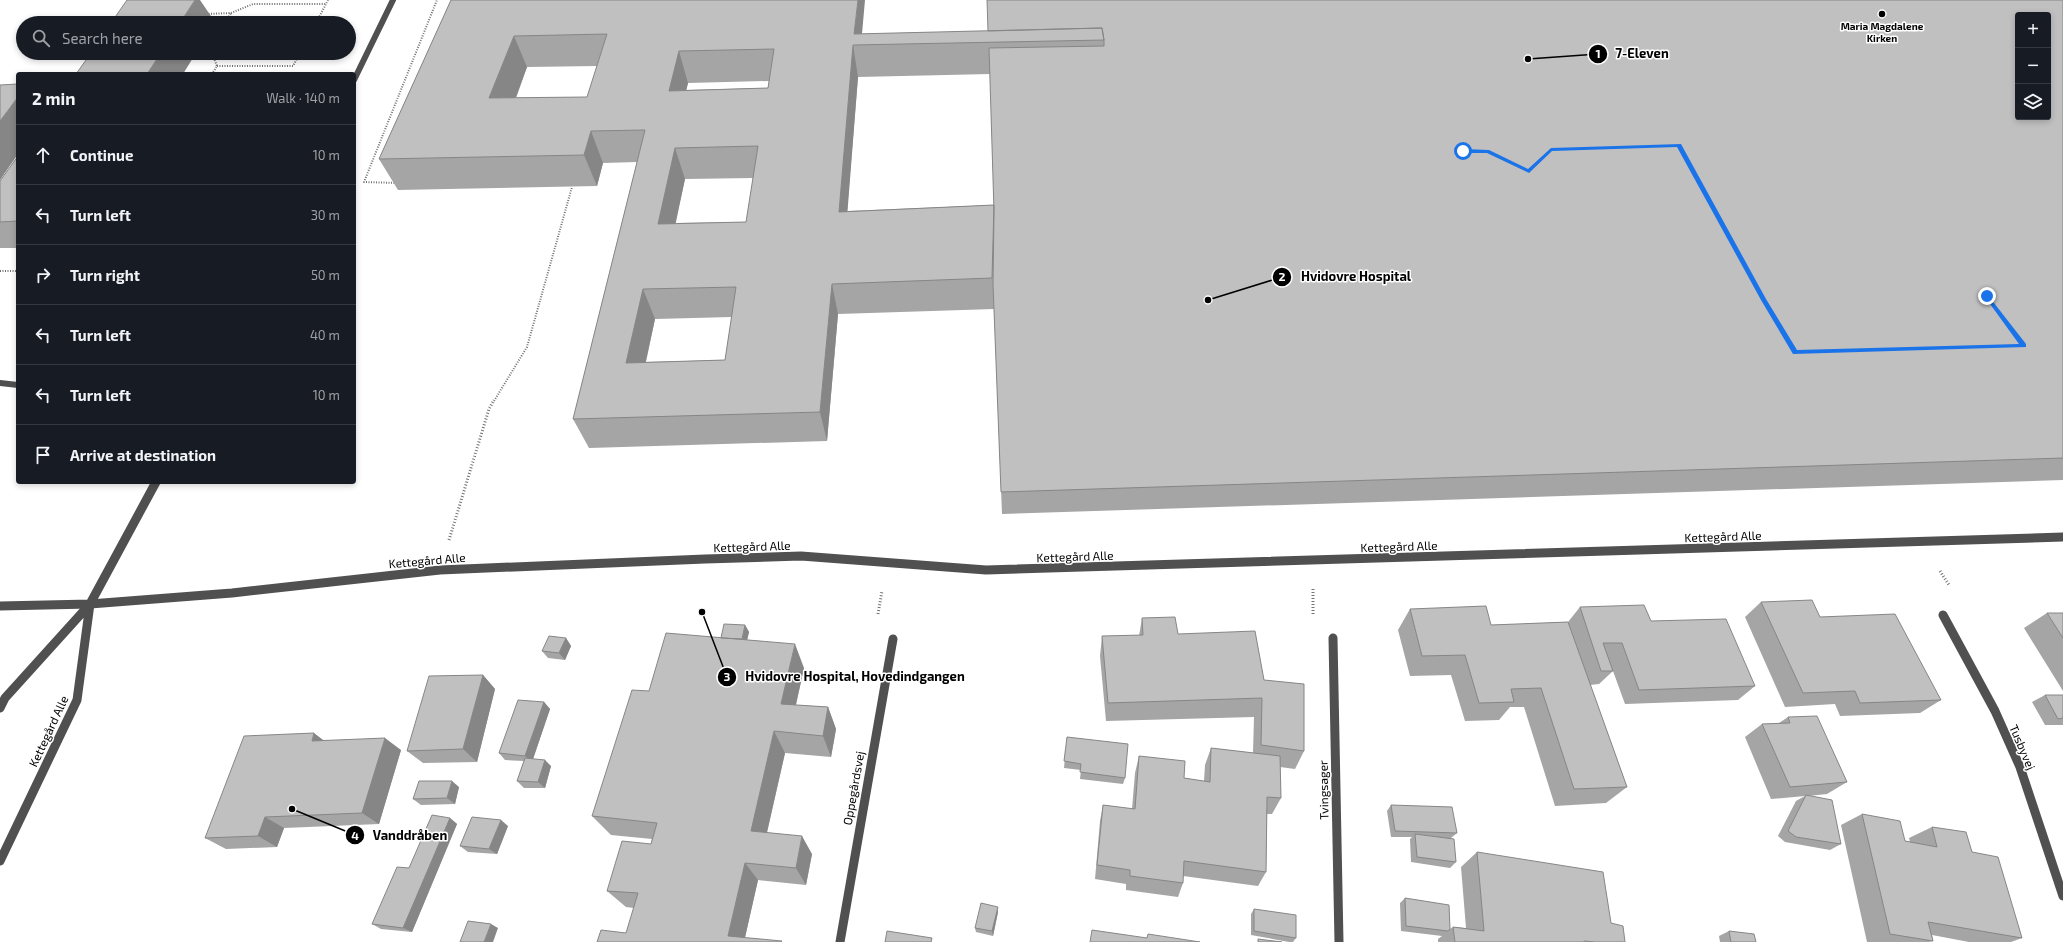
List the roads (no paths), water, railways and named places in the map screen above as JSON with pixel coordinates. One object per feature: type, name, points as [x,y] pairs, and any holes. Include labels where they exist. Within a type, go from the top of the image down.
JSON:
[{"type":"street","points":[[356,76],[393,0]]},
{"type":"street","points":[[0,383],[16,385]]},
{"type":"street","points":[[0,708],[5,698],[90,604],[155,484]]},
{"type":"street","name":"Kettegård Alle","points":[[0,606],[90,604],[232,593],[440,570],[801,556],[986,570],[2063,537]]},
{"type":"street","name":"Kettegård Alle","points":[[0,861],[78,700],[90,604]]},
{"type":"street","name":"Tusbyvej","points":[[1943,615],[1995,711],[2020,767],[2063,896]]},
{"type":"street","name":"Tvingsager","points":[[1334,638],[1339,942]]},
{"type":"street","name":"Oppegårdsvej","points":[[840,942],[892,639]]},
{"type":"place","name":"Maria Magdalene Kirken","points":[[1882,14]]},
{"type":"place","name":"7-Eleven","points":[[1528,59]]},
{"type":"place","name":"Hvidovre Hospital","points":[[1208,300]]},
{"type":"place","name":"Hvidovre Hospital, Hovedindgangen","points":[[702,612]]},
{"type":"place","name":"Vanddråben","points":[[292,809]]}]
